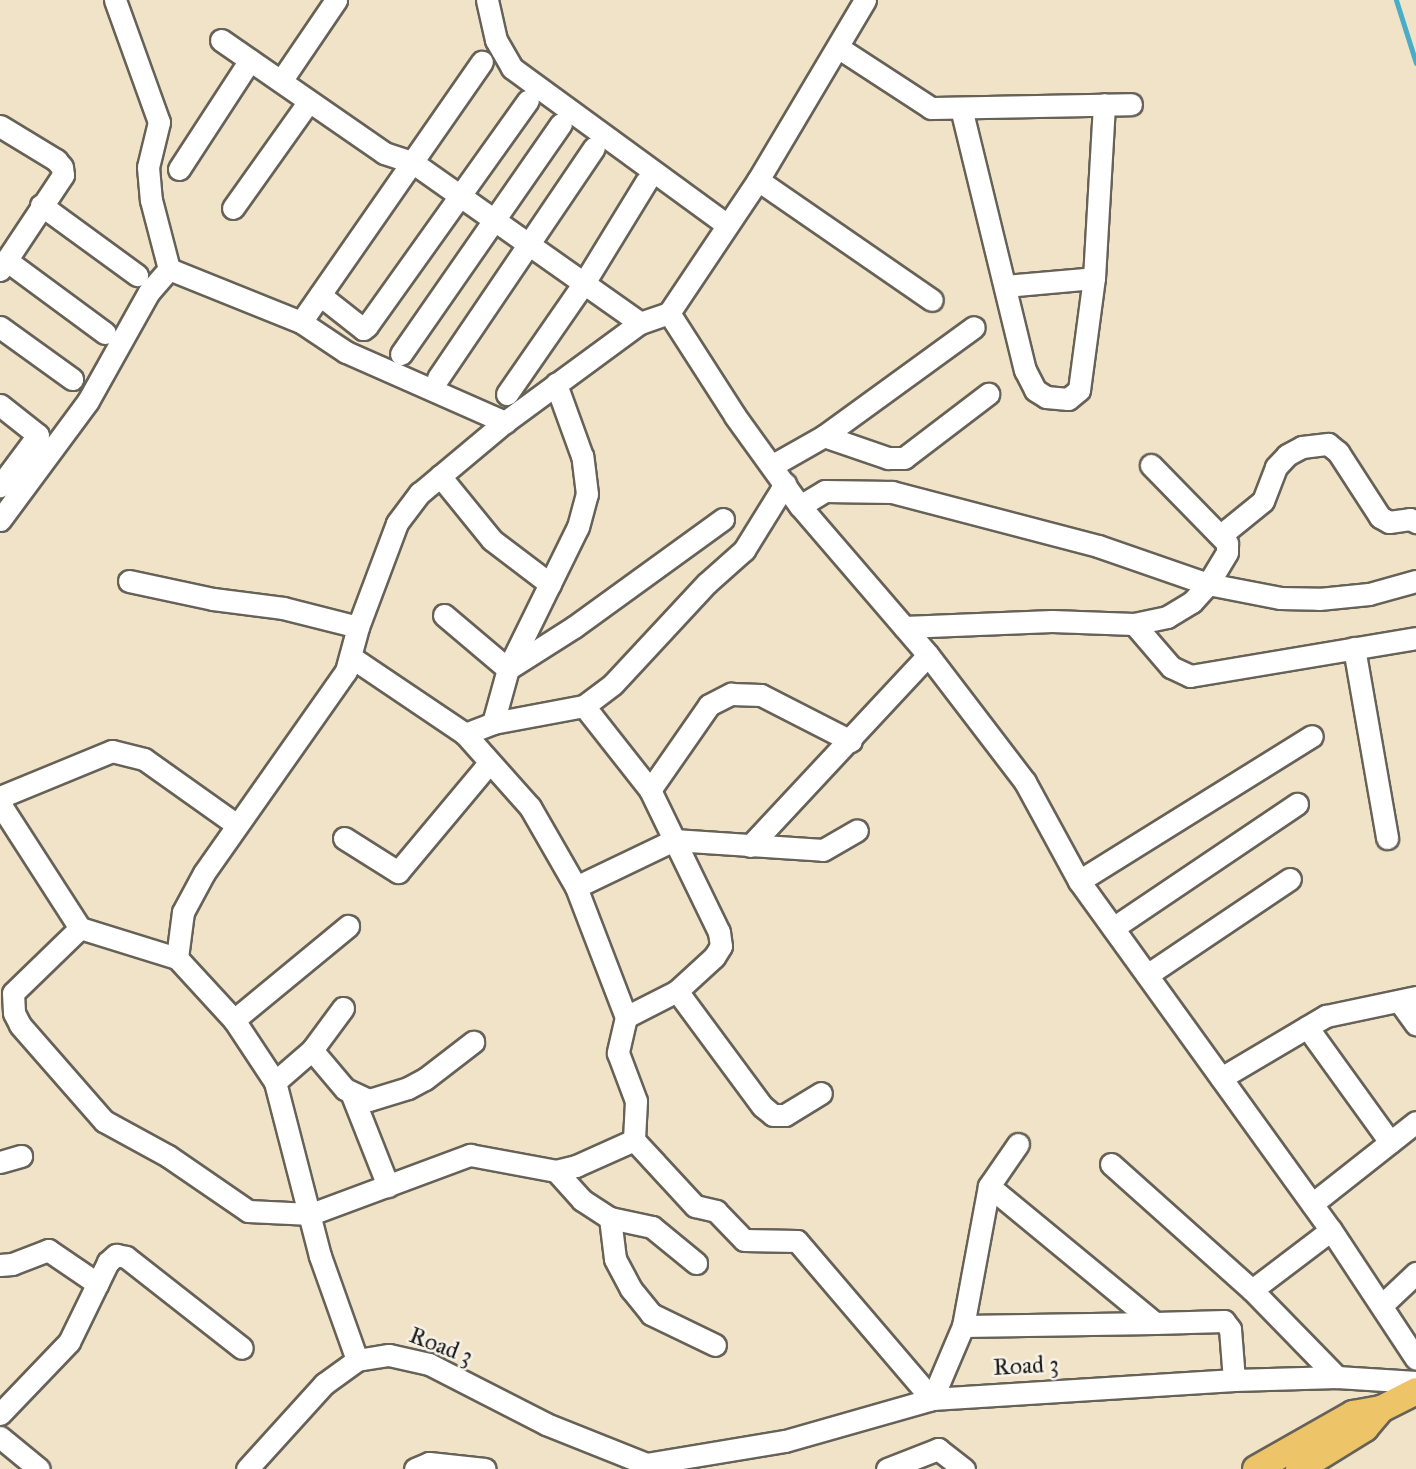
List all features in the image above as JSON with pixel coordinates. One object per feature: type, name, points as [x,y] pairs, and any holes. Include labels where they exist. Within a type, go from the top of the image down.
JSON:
[{"type":"main road","points":[[1256,1469],[1353,1414],[1381,1409],[1416,1391]]},
{"type":"main road","points":[[1299,1469],[1364,1429],[1381,1409]]},
{"type":"street","points":[[115,0],[159,122],[148,167],[151,200],[169,269]]},
{"type":"street","points":[[281,81],[336,0]]},
{"type":"street","points":[[487,0],[496,40],[512,68],[727,225]]},
{"type":"street","points":[[177,958],[183,912],[204,873],[346,671],[358,627],[397,523],[420,493],[505,422],[640,323],[669,313],[758,180],[839,48],[865,0]]},
{"type":"street","points":[[221,40],[384,153],[412,162],[640,323]]},
{"type":"street","points":[[839,48],[931,108],[1131,104]]},
{"type":"street","points":[[178,169],[250,60]]},
{"type":"street","points":[[302,322],[482,62]]},
{"type":"street","points":[[320,295],[363,329],[528,100]]},
{"type":"street","points":[[233,208],[309,101]]},
{"type":"street","points":[[961,108],[1025,370],[1035,390],[1046,397],[1068,399],[1079,390],[1094,278],[1104,104]]},
{"type":"street","points":[[401,354],[561,124]]},
{"type":"street","points":[[0,126],[62,167],[63,175],[3,265],[105,333]]},
{"type":"street","points":[[438,378],[594,148]]},
{"type":"street","points":[[758,180],[932,300]]},
{"type":"street","points":[[507,394],[584,283],[646,182]]},
{"type":"street","points":[[41,205],[137,275]]},
{"type":"street","points":[[169,269],[302,322],[346,352],[505,422]]},
{"type":"street","points":[[0,520],[88,401],[149,292],[169,269]]},
{"type":"street","points":[[1005,286],[1094,278]]},
{"type":"street","points":[[669,313],[735,416],[773,465],[800,506],[928,655],[1025,782],[1079,881],[1331,1230],[1416,1359]]},
{"type":"street","points":[[0,327],[72,379]]},
{"type":"street","points":[[773,465],[824,436],[974,327]]},
{"type":"street","points":[[494,723],[508,669],[578,527],[587,494],[582,456],[556,384]]},
{"type":"street","points":[[824,436],[888,458],[904,458],[988,394]]},
{"type":"street","points":[[0,405],[38,435],[0,486]]},
{"type":"street","points":[[1221,535],[1263,501],[1276,467],[1287,455],[1303,447],[1328,444],[1338,452],[1380,517],[1389,522],[1410,519],[1416,522]]},
{"type":"street","points":[[904,627],[1052,621],[1135,624],[1167,617],[1192,602],[1208,583],[1227,552],[1227,543],[1151,465]]},
{"type":"street","points":[[440,476],[492,540],[550,584]]},
{"type":"street","points":[[465,734],[494,723],[584,706],[613,684],[707,583],[744,550],[785,484]]},
{"type":"street","points":[[800,506],[825,491],[892,492],[1098,546],[1208,583],[1280,598],[1319,599],[1368,594],[1416,581]]},
{"type":"street","points":[[508,669],[574,627],[723,519]]},
{"type":"street","points":[[129,581],[213,599],[283,608],[358,627]]},
{"type":"street","points":[[444,615],[508,669]]},
{"type":"street","points":[[1135,624],[1171,667],[1191,676],[1416,638]]},
{"type":"street","points":[[1354,648],[1387,838]]},
{"type":"street","points":[[750,846],[851,741],[928,655]]},
{"type":"street","points":[[351,657],[465,734],[530,807],[576,887],[626,1017],[618,1053],[636,1101],[634,1140],[695,1206],[716,1211],[744,1240],[797,1241],[932,1399],[962,1326],[989,1186],[1018,1144]]},
{"type":"street","points":[[650,790],[709,705],[731,694],[761,695],[851,741]]},
{"type":"street","points":[[584,706],[650,790],[719,932],[721,946],[714,957],[677,991],[626,1017]]},
{"type":"street","points":[[1079,881],[1312,736]]},
{"type":"street","points":[[0,797],[112,751],[144,759],[237,825]]},
{"type":"street","points":[[344,838],[398,872],[489,763]]},
{"type":"street","points":[[0,804],[80,928],[177,958],[234,1020],[275,1082],[320,1256],[357,1360]]},
{"type":"street","points":[[1113,928],[1297,804]]},
{"type":"street","points":[[576,887],[674,840],[823,850],[856,830]]},
{"type":"street","points":[[1147,975],[1290,879]]},
{"type":"street","points":[[234,1020],[348,926]]},
{"type":"street","points":[[80,928],[7,1005],[20,1025],[104,1121],[168,1156],[248,1211],[311,1214],[470,1156],[556,1171],[576,1166],[634,1140]]},
{"type":"street","points":[[677,991],[762,1105],[773,1115],[785,1115],[821,1093]]},
{"type":"street","points":[[1221,1078],[1326,1016],[1408,999],[1416,1024]]},
{"type":"street","points":[[275,1082],[312,1050],[343,1008]]},
{"type":"street","points":[[1307,1027],[1390,1142]]},
{"type":"street","points":[[352,1095],[369,1100],[408,1088],[473,1042]]},
{"type":"street","points":[[312,1050],[352,1095],[388,1186]]},
{"type":"street","points":[[1312,1204],[1416,1122]]},
{"type":"street","points":[[0,1162],[21,1156]]},
{"type":"street","points":[[1111,1164],[1252,1290],[1337,1377]]},
{"type":"street","points":[[556,1171],[582,1200],[610,1218],[652,1227],[695,1263]]},
{"type":"street","points":[[989,1186],[1155,1323]]},
{"type":"street","points":[[610,1218],[615,1259],[631,1289],[651,1314],[715,1345]]},
{"type":"street","points":[[1252,1290],[1331,1230]]},
{"type":"street","points":[[0,1265],[12,1264],[48,1251],[98,1284]]},
{"type":"street","points":[[0,1414],[61,1353],[108,1262],[116,1255],[125,1257],[242,1348]]},
{"type":"street","points":[[1382,1305],[1416,1273]]},
{"type":"street","points":[[962,1326],[1224,1321],[1230,1329],[1234,1380]]},
{"type":"street","name":"Road 3","points":[[247,1469],[324,1384],[357,1360],[389,1354],[429,1364],[546,1424],[648,1466],[785,1441],[932,1399],[1234,1380],[1337,1377],[1416,1382]]},
{"type":"street","points":[[0,1437],[39,1469]]},
{"type":"street","points":[[887,1469],[938,1449],[964,1469]]},
{"type":"street","points":[[415,1469],[429,1463],[485,1469]]},
{"type":"waterway","points":[[1396,0],[1416,63]]}]
